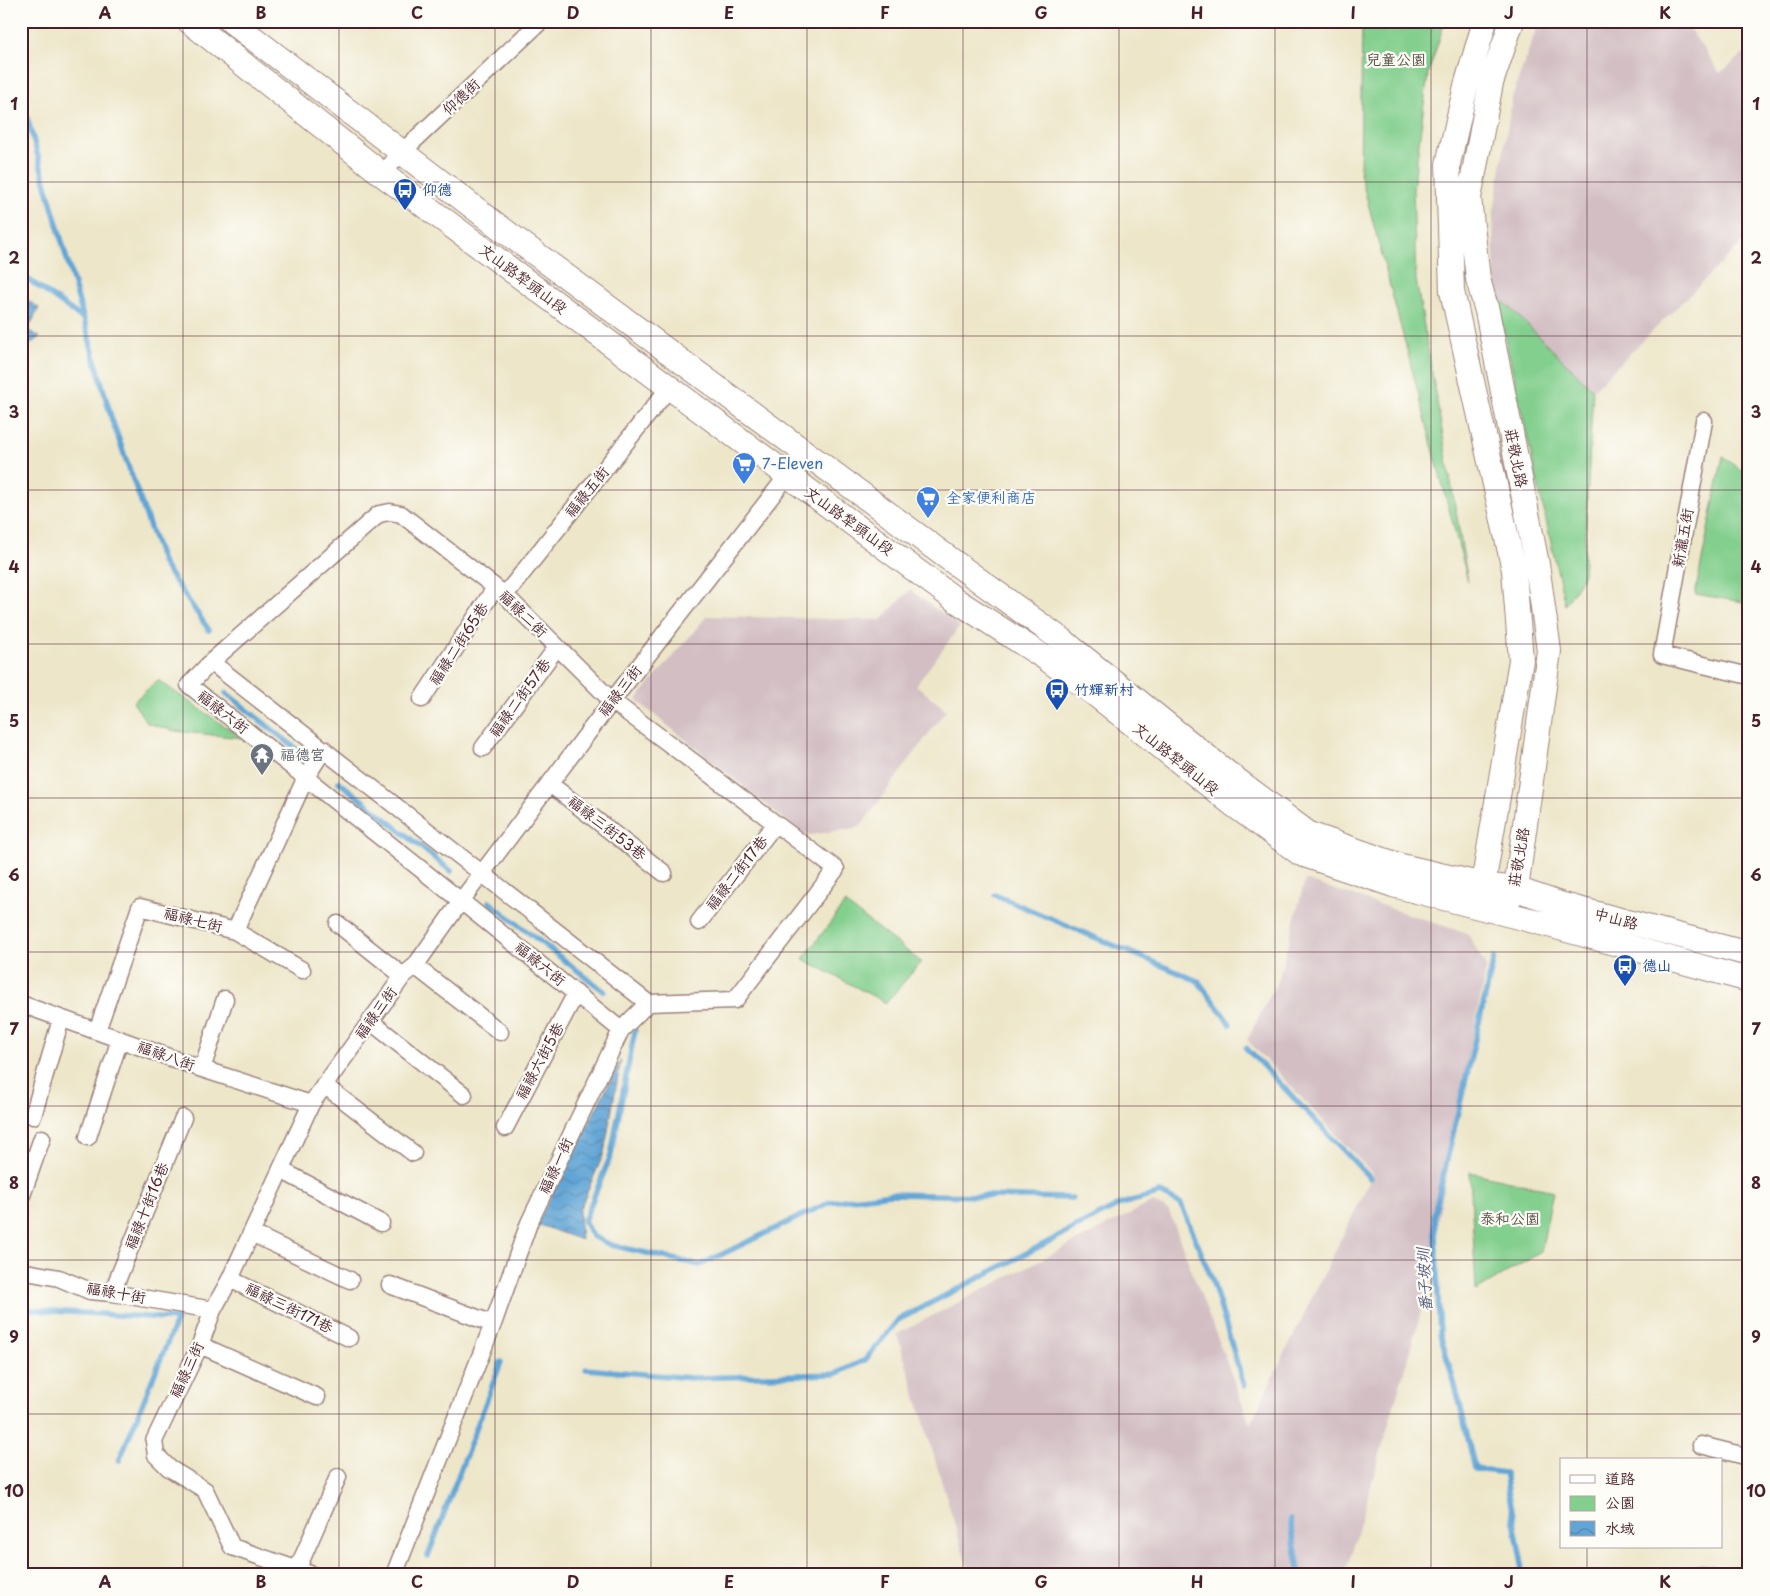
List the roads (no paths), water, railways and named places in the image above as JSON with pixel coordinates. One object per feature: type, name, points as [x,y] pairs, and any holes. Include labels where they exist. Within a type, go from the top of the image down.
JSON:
[{"type":"main road","name":"文山路犂頭山段","points":[[189,21],[382,174],[957,601],[1047,659],[1100,698],[1234,805],[1301,854],[1393,885],[1498,912]]},
{"type":"main road","name":"文山路犂頭山段","points":[[231,21],[402,153],[805,453],[1063,641],[1226,772],[1310,834],[1401,866],[1483,885]]},
{"type":"main road","name":"莊敬北路","points":[[1485,21],[1466,86],[1448,164],[1452,291],[1514,570],[1521,660],[1483,885],[1498,912],[1516,889],[1549,651],[1537,564],[1487,311],[1478,279],[1469,198],[1491,83],[1512,21]]},
{"type":"main road","name":"中山路","points":[[1483,885],[1516,889],[1560,904],[1749,954]]},
{"type":"main road","name":"中山路","points":[[1498,912],[1749,980]]},
{"type":"street","name":"仰德街","points":[[382,174],[541,21]]},
{"type":"street","name":"福祿五街","points":[[500,591],[669,388]]},
{"type":"street","name":"新瀧五街","points":[[1704,421],[1662,655],[1749,676]]},
{"type":"street","name":"福祿三街","points":[[305,1572],[232,1547],[205,1490],[169,1468],[156,1455],[154,1441],[200,1345],[213,1310],[230,1279],[312,1104],[324,1085],[370,1021],[612,701],[805,453]]},
{"type":"street","name":"福祿二街","points":[[211,662],[379,514],[390,512],[401,514],[500,591],[612,701],[836,869],[735,1000],[648,1004]]},
{"type":"street","name":"福祿二街65巷","points":[[422,699],[500,591]]},
{"type":"street","name":"福祿二街57巷","points":[[483,748],[557,647]]},
{"type":"street","points":[[211,662],[324,748],[482,875],[648,1004]]},
{"type":"street","name":"福祿六街","points":[[211,662],[189,685],[621,1030]]},
{"type":"street","name":"福祿七街","points":[[97,1031],[140,907],[234,931],[306,777],[324,748]]},
{"type":"street","name":"福祿三街53巷","points":[[550,784],[664,873]]},
{"type":"street","name":"福祿二街17巷","points":[[699,922],[775,824]]},
{"type":"street","points":[[338,924],[500,1032]]},
{"type":"street","points":[[234,931],[302,970]]},
{"type":"street","name":"福祿六街5巷","points":[[504,1128],[576,993]]},
{"type":"street","points":[[202,1069],[225,998]]},
{"type":"street","name":"福祿八街","points":[[21,1004],[202,1069],[312,1104]]},
{"type":"street","name":"福祿一街","points":[[394,1575],[493,1324],[529,1223],[621,1030],[648,1004]]},
{"type":"street","points":[[33,1116],[61,1019]]},
{"type":"street","points":[[370,1021],[464,1096]]},
{"type":"street","points":[[88,1137],[120,1039]]},
{"type":"street","points":[[324,1085],[413,1152]]},
{"type":"street","name":"福祿十街16巷","points":[[112,1293],[182,1118]]},
{"type":"street","points":[[21,1198],[42,1138]]},
{"type":"street","points":[[281,1170],[381,1223]]},
{"type":"street","points":[[251,1233],[350,1280]]},
{"type":"street","name":"福祿十街","points":[[21,1271],[59,1278],[90,1291],[213,1310]]},
{"type":"street","name":"福祿三街171巷","points":[[230,1279],[349,1338]]},
{"type":"street","points":[[390,1285],[493,1324]]},
{"type":"street","points":[[200,1345],[317,1397]]},
{"type":"street","points":[[1701,1445],[1749,1457]]},
{"type":"street","points":[[305,1572],[338,1477]]},
{"type":"water","points":[[21,296],[39,308],[28,330],[40,337],[21,350]]},
{"type":"water","points":[[621,1060],[604,1153],[579,1211],[581,1240],[537,1224]]},
{"type":"waterway","points":[[21,108],[27,117],[112,420],[163,564],[209,630]]},
{"type":"waterway","points":[[21,274],[82,318]]},
{"type":"waterway","points":[[226,693],[299,751]]},
{"type":"waterway","points":[[339,782],[451,871]]},
{"type":"waterway","points":[[995,895],[1198,981],[1230,1024]]},
{"type":"waterway","points":[[489,902],[604,991]]},
{"type":"waterway","name":"番子坡圳","points":[[1494,958],[1434,1215],[1440,1334],[1459,1400],[1475,1469],[1505,1473],[1524,1575]]},
{"type":"waterway","points":[[635,1030],[611,1155],[584,1221],[592,1236],[611,1245],[700,1265],[830,1202],[890,1194],[1072,1198]]},
{"type":"waterway","points":[[1246,1048],[1370,1178]]},
{"type":"waterway","points":[[586,1369],[692,1378],[835,1374],[865,1360],[898,1320],[1121,1204],[1161,1193],[1181,1204],[1212,1279],[1244,1386]]},
{"type":"waterway","points":[[21,1309],[177,1319],[119,1461]]},
{"type":"waterway","points":[[428,1556],[501,1362]]},
{"type":"waterway","points":[[1290,1519],[1300,1575]]},
{"type":"place","name":"仰德","points":[[405,211]]},
{"type":"place","name":"7-Eleven","points":[[744,485]]},
{"type":"place","name":"全家便利商店","points":[[928,519]]},
{"type":"place","name":"竹輝新村","points":[[1057,711]]},
{"type":"place","name":"福德宮","points":[[262,776]]},
{"type":"place","name":"德山","points":[[1625,987]]},
{"type":"park label","name":"兒童公園","points":[[1396,60]]},
{"type":"park label","name":"泰和公園","points":[[1510,1219]]}]
